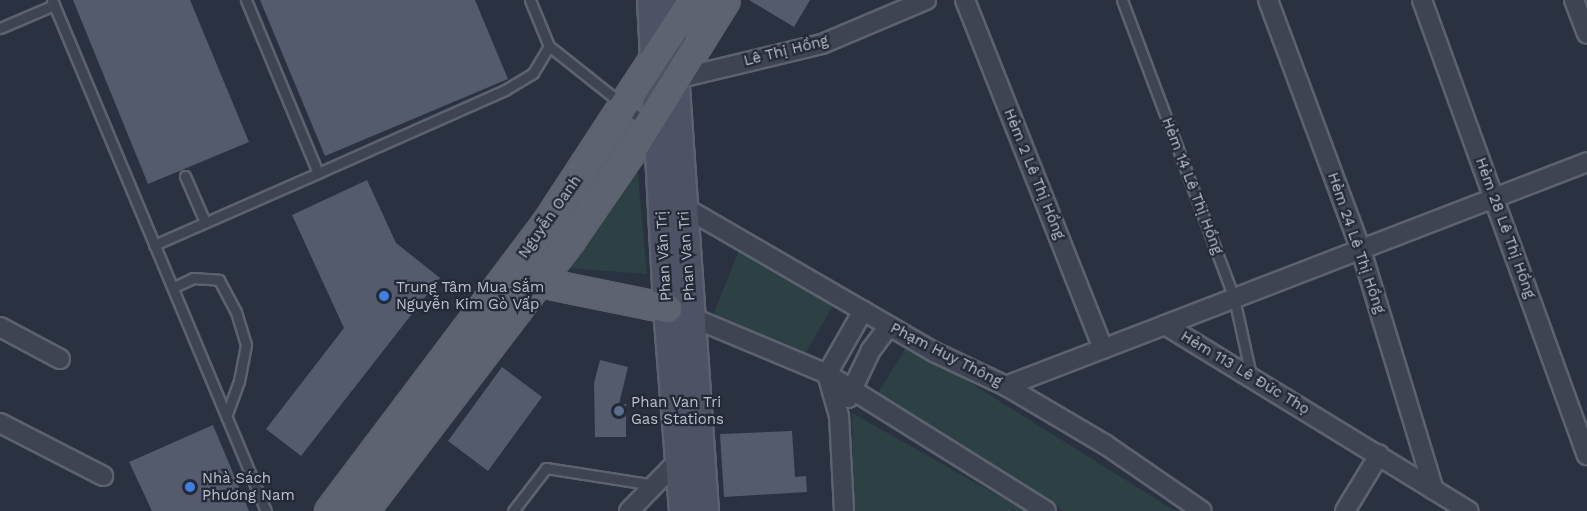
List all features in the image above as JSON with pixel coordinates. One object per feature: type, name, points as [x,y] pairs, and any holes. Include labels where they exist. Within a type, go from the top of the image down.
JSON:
[{"type":"main road","name":"Phan Văn Trị","points":[[651,0],[654,59],[652,118],[679,312],[679,460],[683,511]]},
{"type":"main road","name":"Phan Van Tri","points":[[670,0],[684,207],[679,312],[705,511]]},
{"type":"main road","name":"Nguyễn Oanh","points":[[329,511],[514,268],[624,106],[692,0]]},
{"type":"main road","name":"Nguyễn Oanh","points":[[363,511],[539,282],[652,118],[725,0]]},
{"type":"main road","points":[[539,282],[679,312]]},
{"type":"street","name":"Lê Thị Hồng","points":[[676,79],[822,44],[926,0]]},
{"type":"street","name":"Hẻm 2 Lê Thị Hồng","points":[[965,0],[1103,349]]},
{"type":"street","name":"Hẻm 24 Lê Thị Hồng","points":[[1268,0],[1361,249],[1434,490]]},
{"type":"street","name":"Hẻm 28 Lê Thị Hồng","points":[[1422,0],[1587,456]]},
{"type":"street","points":[[1574,0],[1587,34]]},
{"type":"street","points":[[1165,325],[1587,162]]},
{"type":"street","name":"Phạm Huy Thông","points":[[684,207],[889,326],[1006,386],[1106,445],[1202,511]]},
{"type":"street","points":[[844,511],[839,416],[827,374],[862,310]]},
{"type":"street","points":[[679,312],[827,374],[1047,511]]},
{"type":"street","name":"Hẻm 113 Lê Đức Thọ","points":[[1006,386],[1165,325],[1251,375],[1468,511]]},
{"type":"street","points":[[839,416],[871,350],[889,326]]},
{"type":"street","points":[[0,327],[60,359]]},
{"type":"street","points":[[0,423],[103,476]]},
{"type":"street","points":[[1345,511],[1379,455]]},
{"type":"street","points":[[629,511],[679,460]]},
{"type":"lane","points":[[246,0],[318,173]]},
{"type":"lane","points":[[530,0],[549,46],[624,106],[652,118]]},
{"type":"lane","name":"Hẻm 14 Lê Thị Hồng","points":[[1122,0],[1234,298],[1251,375]]},
{"type":"lane","points":[[0,28],[53,2],[266,511]]},
{"type":"lane","points":[[154,245],[505,90],[533,73],[549,46]]},
{"type":"lane","points":[[185,176],[205,222]]},
{"type":"lane","points":[[174,287],[193,278],[219,280],[236,312],[246,345],[239,381],[226,416]]},
{"type":"lane","points":[[513,511],[546,468],[655,485]]},
{"type":"shaded area","points":[[637,166],[647,274],[568,268]]},
{"type":"shaded area","points":[[739,250],[836,301],[804,355],[713,316]]},
{"type":"shaded area","points":[[908,344],[1175,511],[1064,511],[877,395]]},
{"type":"shaded area","points":[[852,413],[1026,511],[854,511]]},
{"type":"building","points":[[73,0],[190,0],[249,142],[148,184]]},
{"type":"building","points":[[260,0],[475,0],[508,79],[325,156]]},
{"type":"building","points":[[749,0],[810,0],[794,27]]},
{"type":"building","points":[[367,180],[396,243],[440,278],[301,456],[266,429],[344,328],[292,215]]},
{"type":"building","points":[[600,360],[628,367],[619,404],[626,404],[626,437],[595,437],[594,383]]},
{"type":"building","points":[[502,367],[542,397],[488,471],[448,441]]},
{"type":"building","name":"Nhà Sách Phương Nam","points":[[213,425],[249,511],[152,511],[129,462]]},
{"type":"building","points":[[792,431],[795,477],[806,476],[807,492],[724,497],[720,434]]},
{"type":"place","name":"Trung Tâm Mua Sắm Nguyễn Kim Gò Vấp","points":[[384,296]]},
{"type":"place","name":"Phan Van Tri Gas Stations","points":[[619,411]]},
{"type":"place","name":"Nhà Sách Phương Nam","points":[[190,487]]}]
